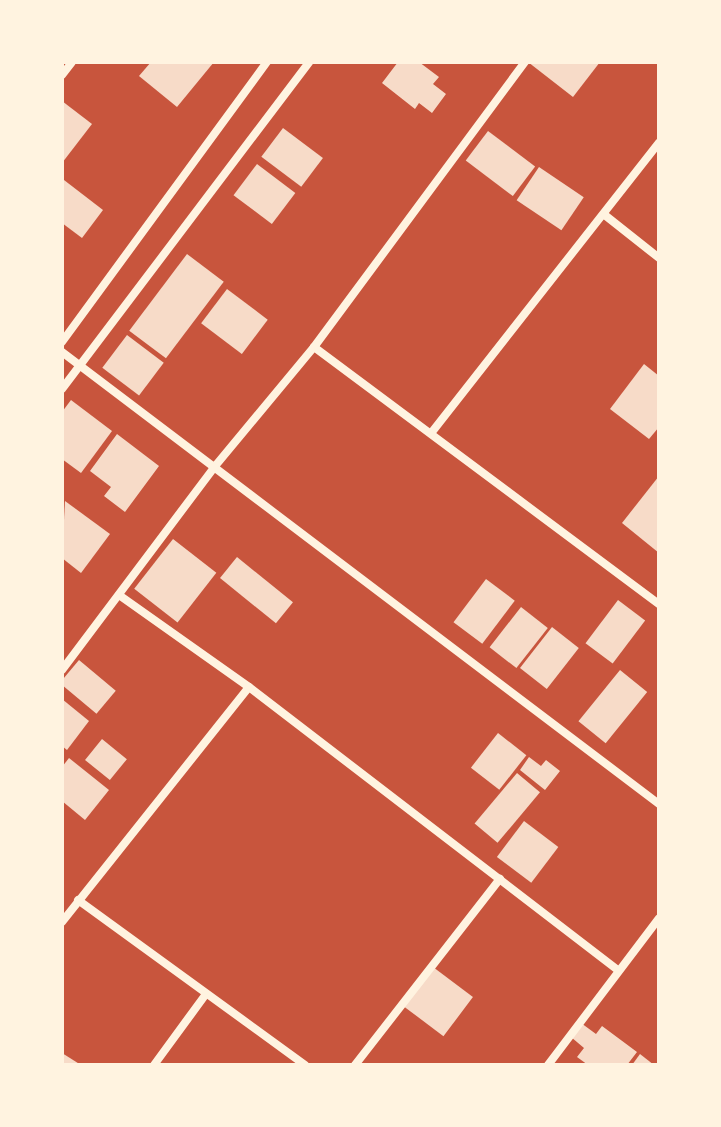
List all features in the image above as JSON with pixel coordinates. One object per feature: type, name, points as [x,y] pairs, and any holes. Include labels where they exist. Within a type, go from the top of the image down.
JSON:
[{"type":"street","points":[[62,75],[72,62]]},
{"type":"street","points":[[62,342],[267,62]]},
{"type":"street","points":[[62,389],[309,62]]},
{"type":"street","points":[[62,670],[216,465],[314,347],[525,62]]},
{"type":"street","points":[[432,432],[606,216],[659,142]]},
{"type":"street","points":[[606,216],[659,258]]},
{"type":"street","points":[[314,347],[659,604]]},
{"type":"street","points":[[62,352],[216,465],[659,804]]},
{"type":"street","points":[[119,595],[249,687],[618,970]]},
{"type":"street","points":[[62,922],[249,687]]},
{"type":"street","points":[[355,1065],[500,879]]},
{"type":"street","points":[[78,900],[305,1065]]},
{"type":"street","points":[[548,1065],[659,918]]},
{"type":"street","points":[[154,1065],[206,994]]},
{"type":"building","points":[[151,62],[214,62],[177,107],[139,76]]},
{"type":"building","points":[[398,62],[419,62],[439,77],[433,84],[446,94],[432,113],[419,103],[415,109],[382,83]]},
{"type":"building","points":[[528,62],[600,62],[573,97]]},
{"type":"building","points":[[62,101],[92,124],[62,163]]},
{"type":"building","points":[[283,128],[323,158],[301,187],[261,157]]},
{"type":"building","points":[[488,131],[535,167],[513,196],[466,161]]},
{"type":"building","points":[[257,164],[295,193],[272,224],[234,195]]},
{"type":"building","points":[[539,167],[584,197],[561,230],[517,200]]},
{"type":"building","points":[[64,180],[103,210],[82,238],[62,223]]},
{"type":"building","points":[[187,254],[224,282],[166,358],[129,331]]},
{"type":"building","points":[[227,289],[268,320],[242,354],[201,323]]},
{"type":"building","points":[[127,335],[164,363],[139,395],[102,368]]},
{"type":"building","points":[[644,364],[659,376],[659,427],[649,439],[610,409]]},
{"type":"building","points":[[71,400],[112,431],[81,473],[62,459],[62,412]]},
{"type":"building","points":[[117,434],[159,466],[125,512],[104,496],[111,487],[90,471]]},
{"type":"building","points":[[659,476],[659,553],[622,523]]},
{"type":"building","points":[[65,501],[110,534],[81,573],[62,558]]},
{"type":"building","points":[[173,539],[216,573],[178,623],[134,589]]},
{"type":"building","points":[[237,557],[293,602],[276,623],[220,578]]},
{"type":"building","points":[[486,579],[515,601],[482,644],[454,622]]},
{"type":"building","points":[[618,600],[645,620],[613,664],[586,643]]},
{"type":"building","points":[[521,607],[548,628],[516,668],[490,647]]},
{"type":"building","points":[[552,627],[579,648],[547,689],[520,668]]},
{"type":"building","points":[[79,660],[116,691],[96,714],[62,685],[62,680]]},
{"type":"building","points":[[620,670],[647,692],[606,743],[578,721]]},
{"type":"building","points":[[62,699],[89,721],[67,750],[62,746]]},
{"type":"building","points":[[498,733],[526,755],[499,790],[471,768]]},
{"type":"building","points":[[102,739],[127,759],[110,780],[85,760]]},
{"type":"building","points":[[529,757],[541,766],[546,760],[560,771],[545,790],[520,770]]},
{"type":"building","points":[[69,758],[109,790],[85,820],[62,801],[62,767]]},
{"type":"building","points":[[517,773],[540,792],[498,843],[475,824]]},
{"type":"building","points":[[524,821],[558,847],[531,883],[497,857]]},
{"type":"building","points":[[433,967],[473,997],[443,1036],[404,1006]]},
{"type":"building","points":[[581,1023],[596,1034],[602,1026],[637,1052],[627,1065],[588,1065],[577,1057],[584,1048],[571,1037]]},
{"type":"building","points":[[62,1053],[81,1065],[62,1065]]},
{"type":"building","points":[[640,1054],[654,1065],[632,1065]]}]
